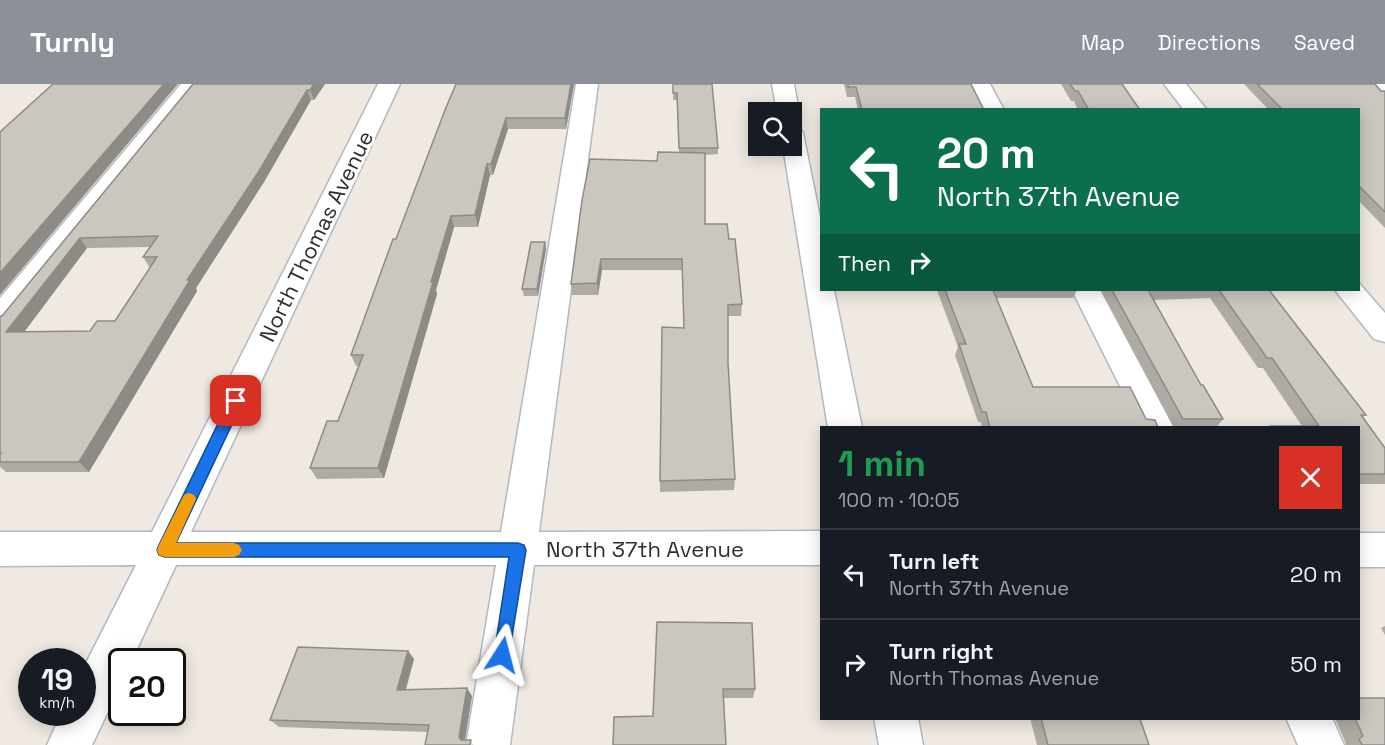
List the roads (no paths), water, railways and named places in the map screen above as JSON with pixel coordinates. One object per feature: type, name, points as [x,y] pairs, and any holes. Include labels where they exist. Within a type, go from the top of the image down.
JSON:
[{"type":"street","points":[[0,318],[192,84]]},
{"type":"street","name":"North Thomas Avenue","points":[[69,745],[389,84]]},
{"type":"street","points":[[488,745],[587,84]]},
{"type":"street","points":[[783,84],[786,102]]},
{"type":"street","points":[[979,84],[992,108]]},
{"type":"street","points":[[1175,84],[1194,108]]},
{"type":"street","points":[[1375,84],[1385,93]]},
{"type":"street","points":[[796,156],[820,289]]},
{"type":"street","points":[[820,291],[845,426]]},
{"type":"street","points":[[1087,291],[1157,426]]},
{"type":"street","points":[[1350,291],[1385,332]]},
{"type":"street","name":"North 37th Avenue","points":[[0,549],[820,548]]},
{"type":"street","points":[[1360,550],[1385,550]]},
{"type":"street","points":[[897,720],[901,745]]},
{"type":"street","points":[[1309,720],[1322,745]]}]
